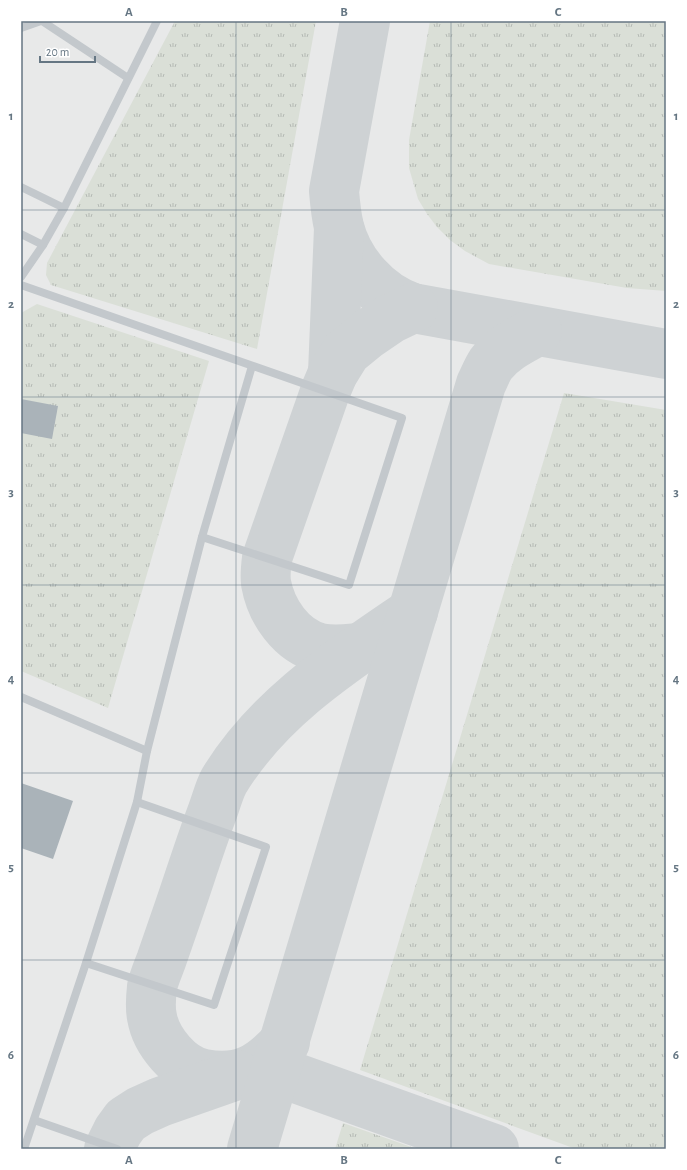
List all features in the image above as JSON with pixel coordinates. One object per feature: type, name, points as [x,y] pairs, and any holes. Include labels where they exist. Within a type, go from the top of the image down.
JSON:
[{"type":"lane","points":[[21,28],[42,21],[128,78]]},
{"type":"lane","points":[[21,277],[44,245],[64,208],[157,21]]},
{"type":"lane","points":[[21,187],[64,208]]},
{"type":"lane","points":[[21,234],[44,245]]},
{"type":"lane","points":[[21,285],[402,418],[349,585],[202,536]]},
{"type":"lane","points":[[24,1149],[86,963],[137,802],[147,751],[202,536],[252,366]]},
{"type":"lane","points":[[21,697],[147,751]]},
{"type":"lane","points":[[86,963],[214,1005],[266,847],[137,802]]},
{"type":"lane","points":[[34,1120],[117,1149]]},
{"type":"shaded area","points":[[21,21],[666,21],[666,1149],[21,1149]]},
{"type":"green space","points":[[175,21],[316,21],[257,349],[51,285],[46,275],[47,263]]},
{"type":"green space","points":[[430,21],[666,21],[666,291],[627,288],[489,264],[465,251],[450,240],[437,227],[418,199],[409,168],[409,140]]},
{"type":"green space","points":[[37,304],[209,361],[108,708],[21,671],[21,313]]},
{"type":"green space","points":[[564,393],[666,410],[666,1149],[576,1149],[360,1070]]},
{"type":"green space","points":[[343,1123],[417,1149],[335,1149]]},
{"type":"building","points":[[21,399],[58,406],[52,439],[21,433]]},
{"type":"building","points":[[21,783],[73,801],[53,859],[21,848]]},
{"type":"taxiway","points":[[365,21],[334,191],[337,218],[343,240],[357,266],[366,277],[388,296],[413,308],[666,354]]},
{"type":"taxiway","points":[[333,373],[339,228]]},
{"type":"taxiway","points":[[360,648],[335,650],[320,648],[300,639],[291,632],[272,604],[266,583],[267,558],[333,373],[346,352],[368,334],[390,319],[413,308]]},
{"type":"taxiway","points":[[252,1149],[481,384],[491,364],[501,353],[537,331]]},
{"type":"taxiway","points":[[285,1042],[259,1065],[240,1074],[217,1076],[204,1074],[186,1067],[170,1053],[154,1026],[151,1010],[152,987],[154,980],[221,788],[242,754],[263,730],[309,687],[360,648],[413,612]]},
{"type":"taxiway","points":[[276,1071],[494,1149]]},
{"type":"taxiway","points":[[109,1149],[118,1131],[126,1120],[140,1111],[160,1102],[237,1075]]}]
